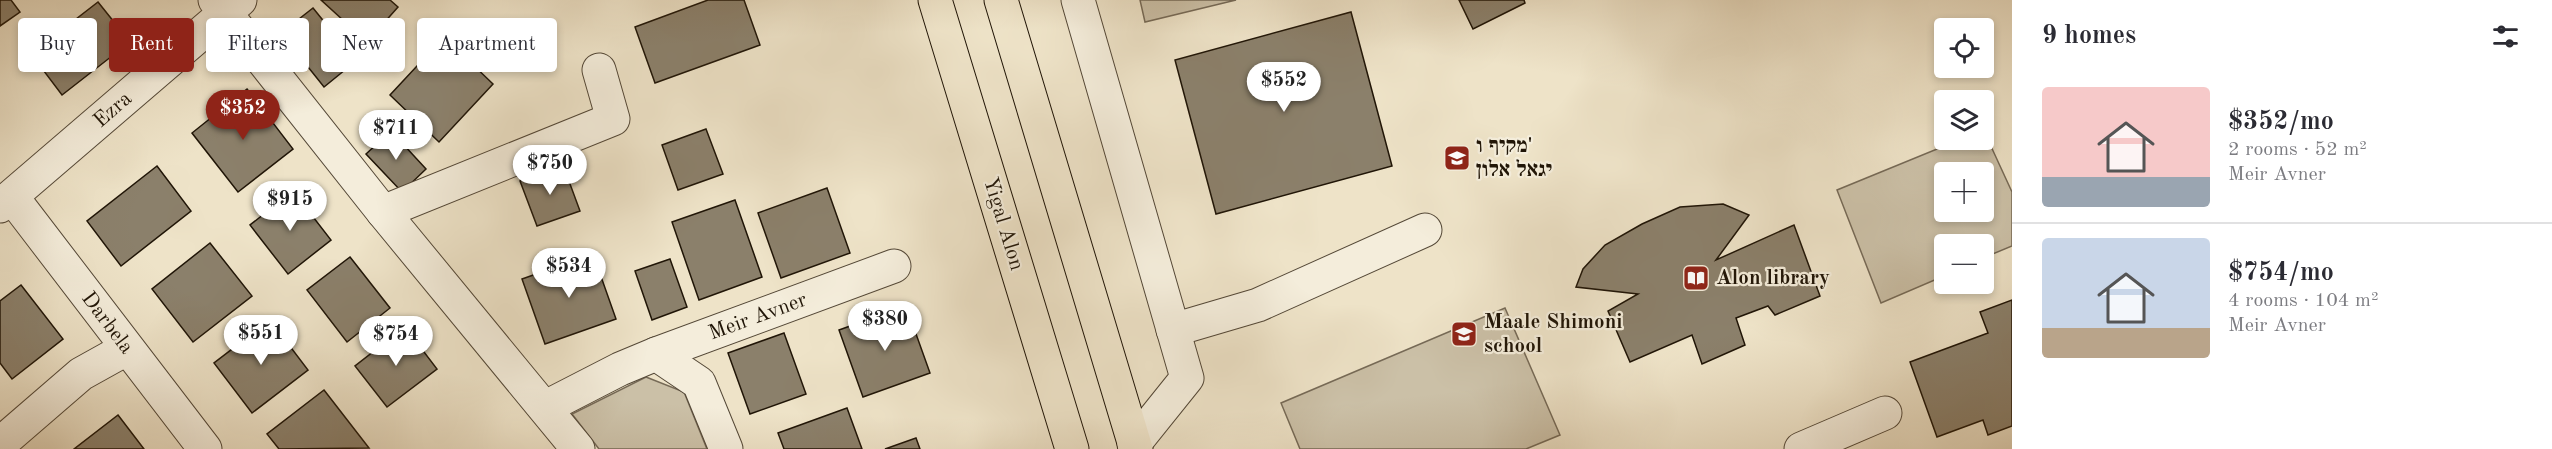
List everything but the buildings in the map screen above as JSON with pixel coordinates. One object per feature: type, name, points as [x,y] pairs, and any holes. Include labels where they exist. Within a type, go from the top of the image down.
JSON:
[{"type":"main road","name":"Yigal Alon","points":[[935,0],[1072,449]]},
{"type":"main road","points":[[1001,0],[1135,447]]},
{"type":"street","points":[[1078,0],[1187,378],[1135,447]]},
{"type":"street","points":[[227,5],[383,212],[546,407],[578,449]]},
{"type":"street","name":"Ezra","points":[[6,201],[227,5]]},
{"type":"street","points":[[383,212],[613,119],[599,70]]},
{"type":"street","name":"Darbela","points":[[6,201],[205,449]]},
{"type":"street","points":[[1173,330],[1258,305],[1425,230]]},
{"type":"street","name":"Meir Avner","points":[[546,407],[620,369],[656,354],[894,266]]},
{"type":"street","points":[[0,444],[81,374],[126,349]]},
{"type":"street","points":[[656,354],[699,383],[726,449]]},
{"type":"street","points":[[1801,449],[1885,413]]},
{"type":"shaded area","points":[[1140,0],[1236,0],[1145,22]]},
{"type":"shaded area","points":[[1935,150],[1993,150],[2012,192],[2012,246],[1994,253],[1994,234],[1934,234],[1934,280],[1881,303],[1837,190]]},
{"type":"shaded area","name":"Maale Shimoni school","points":[[1505,308],[1560,435],[1526,449],[1300,449],[1281,403]]},
{"type":"shaded area","points":[[646,377],[684,392],[707,449],[599,449],[572,414]]},
{"type":"place","name":"מקיף ו' יגאל אלון","points":[[1457,158]]},
{"type":"place","name":"Alon library","points":[[1696,278]]},
{"type":"place","name":"Maale Shimoni school","points":[[1464,334]]}]
